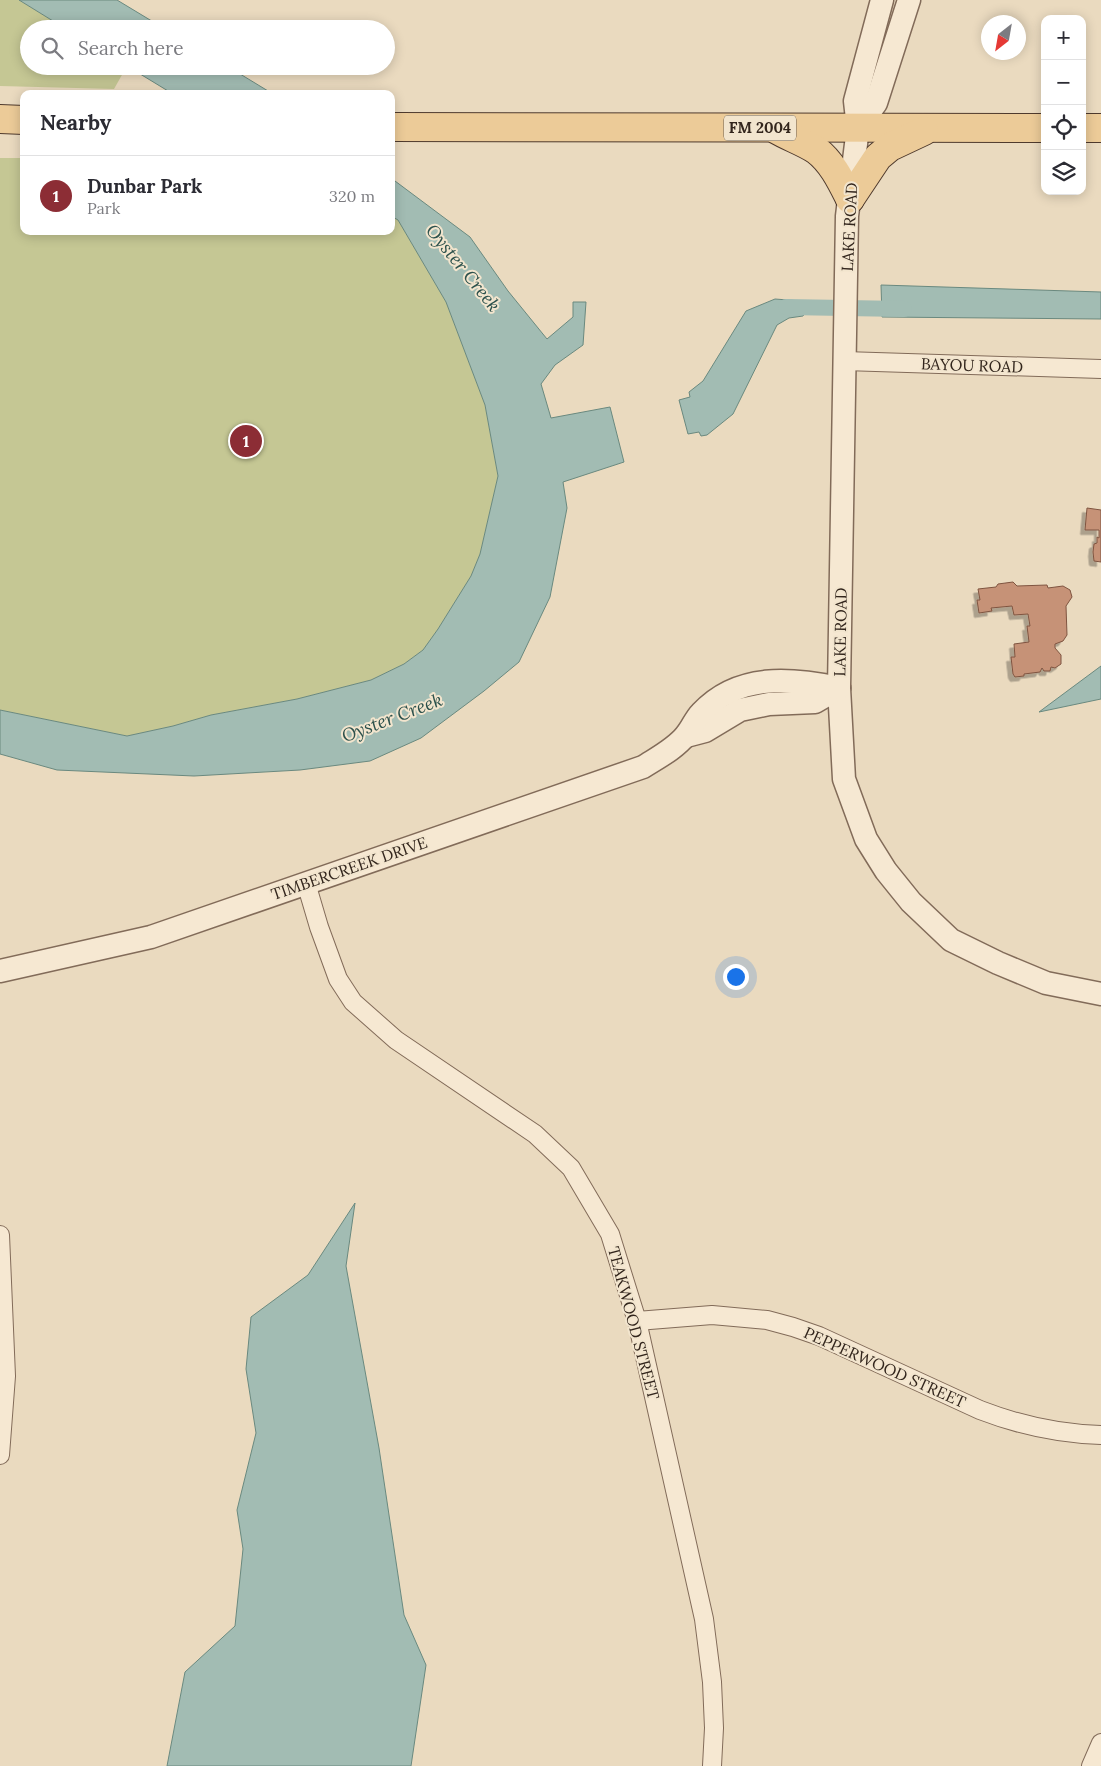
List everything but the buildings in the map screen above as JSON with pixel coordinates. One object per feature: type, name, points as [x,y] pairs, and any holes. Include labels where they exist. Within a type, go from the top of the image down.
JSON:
[{"type":"main road","points":[[0,118],[20,120]]},
{"type":"main road","name":"FM 2004","points":[[395,127],[1041,128]]},
{"type":"main road","points":[[772,128],[815,150],[826,159],[836,172],[850,199],[878,157],[890,147],[930,128]]},
{"type":"main road","points":[[1086,128],[1101,128]]},
{"type":"street","name":"LAKE ROAD","points":[[882,0],[854,101],[858,128],[850,199],[846,275],[839,688],[844,779],[866,839],[886,871],[911,902],[951,940],[998,964],[1046,983],[1101,994]]},
{"type":"street","name":"LAKE ROAD","points":[[858,128],[876,103],[909,0]]},
{"type":"street","name":"BAYOU ROAD","points":[[844,351],[1101,369]]},
{"type":"street","name":"TIMBERCREEK DRIVE","points":[[0,971],[151,937],[643,767],[664,755],[686,736],[700,714],[716,699],[730,690],[751,684],[773,682],[808,682],[839,688]]},
{"type":"street","name":"TEAKWOOD STREET","points":[[306,884],[338,979],[353,1002],[396,1040],[535,1134],[571,1168],[610,1234],[637,1321],[704,1619],[712,1682],[714,1728],[712,1766]]},
{"type":"street","points":[[0,1235],[6,1376],[0,1455]]},
{"type":"street","name":"PEPPERWOOD STREET","points":[[637,1321],[712,1315],[767,1320],[819,1336],[980,1410],[1006,1420],[1059,1432],[1101,1435]]},
{"type":"street","points":[[1091,1766],[1101,1743]]},
{"type":"green space","points":[[0,0],[19,0],[51,20],[20,20],[20,75],[122,75],[114,89],[0,86]]},
{"type":"green space","points":[[0,158],[20,158],[20,235],[395,235],[395,218],[398,220],[446,302],[485,405],[498,476],[480,554],[471,576],[423,650],[404,664],[371,680],[297,699],[211,715],[127,736],[0,710]]},
{"type":"water","points":[[19,0],[117,0],[150,20],[51,20]]},
{"type":"water","points":[[142,75],[242,75],[266,90],[166,90]]},
{"type":"water","name":"Oyster Creek","points":[[395,181],[470,237],[508,291],[547,339],[573,317],[573,302],[586,302],[583,345],[555,365],[541,384],[551,418],[610,407],[624,462],[563,482],[567,508],[550,597],[519,662],[421,738],[370,761],[300,770],[194,776],[57,770],[0,754],[0,710],[127,736],[211,715],[297,699],[371,680],[404,664],[423,650],[471,576],[480,554],[498,476],[485,405],[446,302],[398,220],[395,218]]},
{"type":"water","points":[[881,285],[1101,292],[1101,319],[882,317]]},
{"type":"water","points":[[775,299],[801,301],[809,307],[803,316],[789,318],[777,325],[733,414],[707,435],[701,436],[699,432],[688,434],[679,400],[690,397],[689,392],[703,381],[746,311]]},
{"type":"water","points":[[1101,666],[1101,699],[1039,712]]},
{"type":"water","points":[[355,1203],[346,1266],[379,1448],[404,1615],[426,1665],[411,1766],[167,1766],[185,1672],[235,1626],[243,1549],[237,1510],[256,1433],[246,1369],[251,1317],[308,1275]]},
{"type":"waterway","points":[[786,307],[904,309]]},
{"type":"place","name":"Dunbar Park","points":[[246,441]]}]
